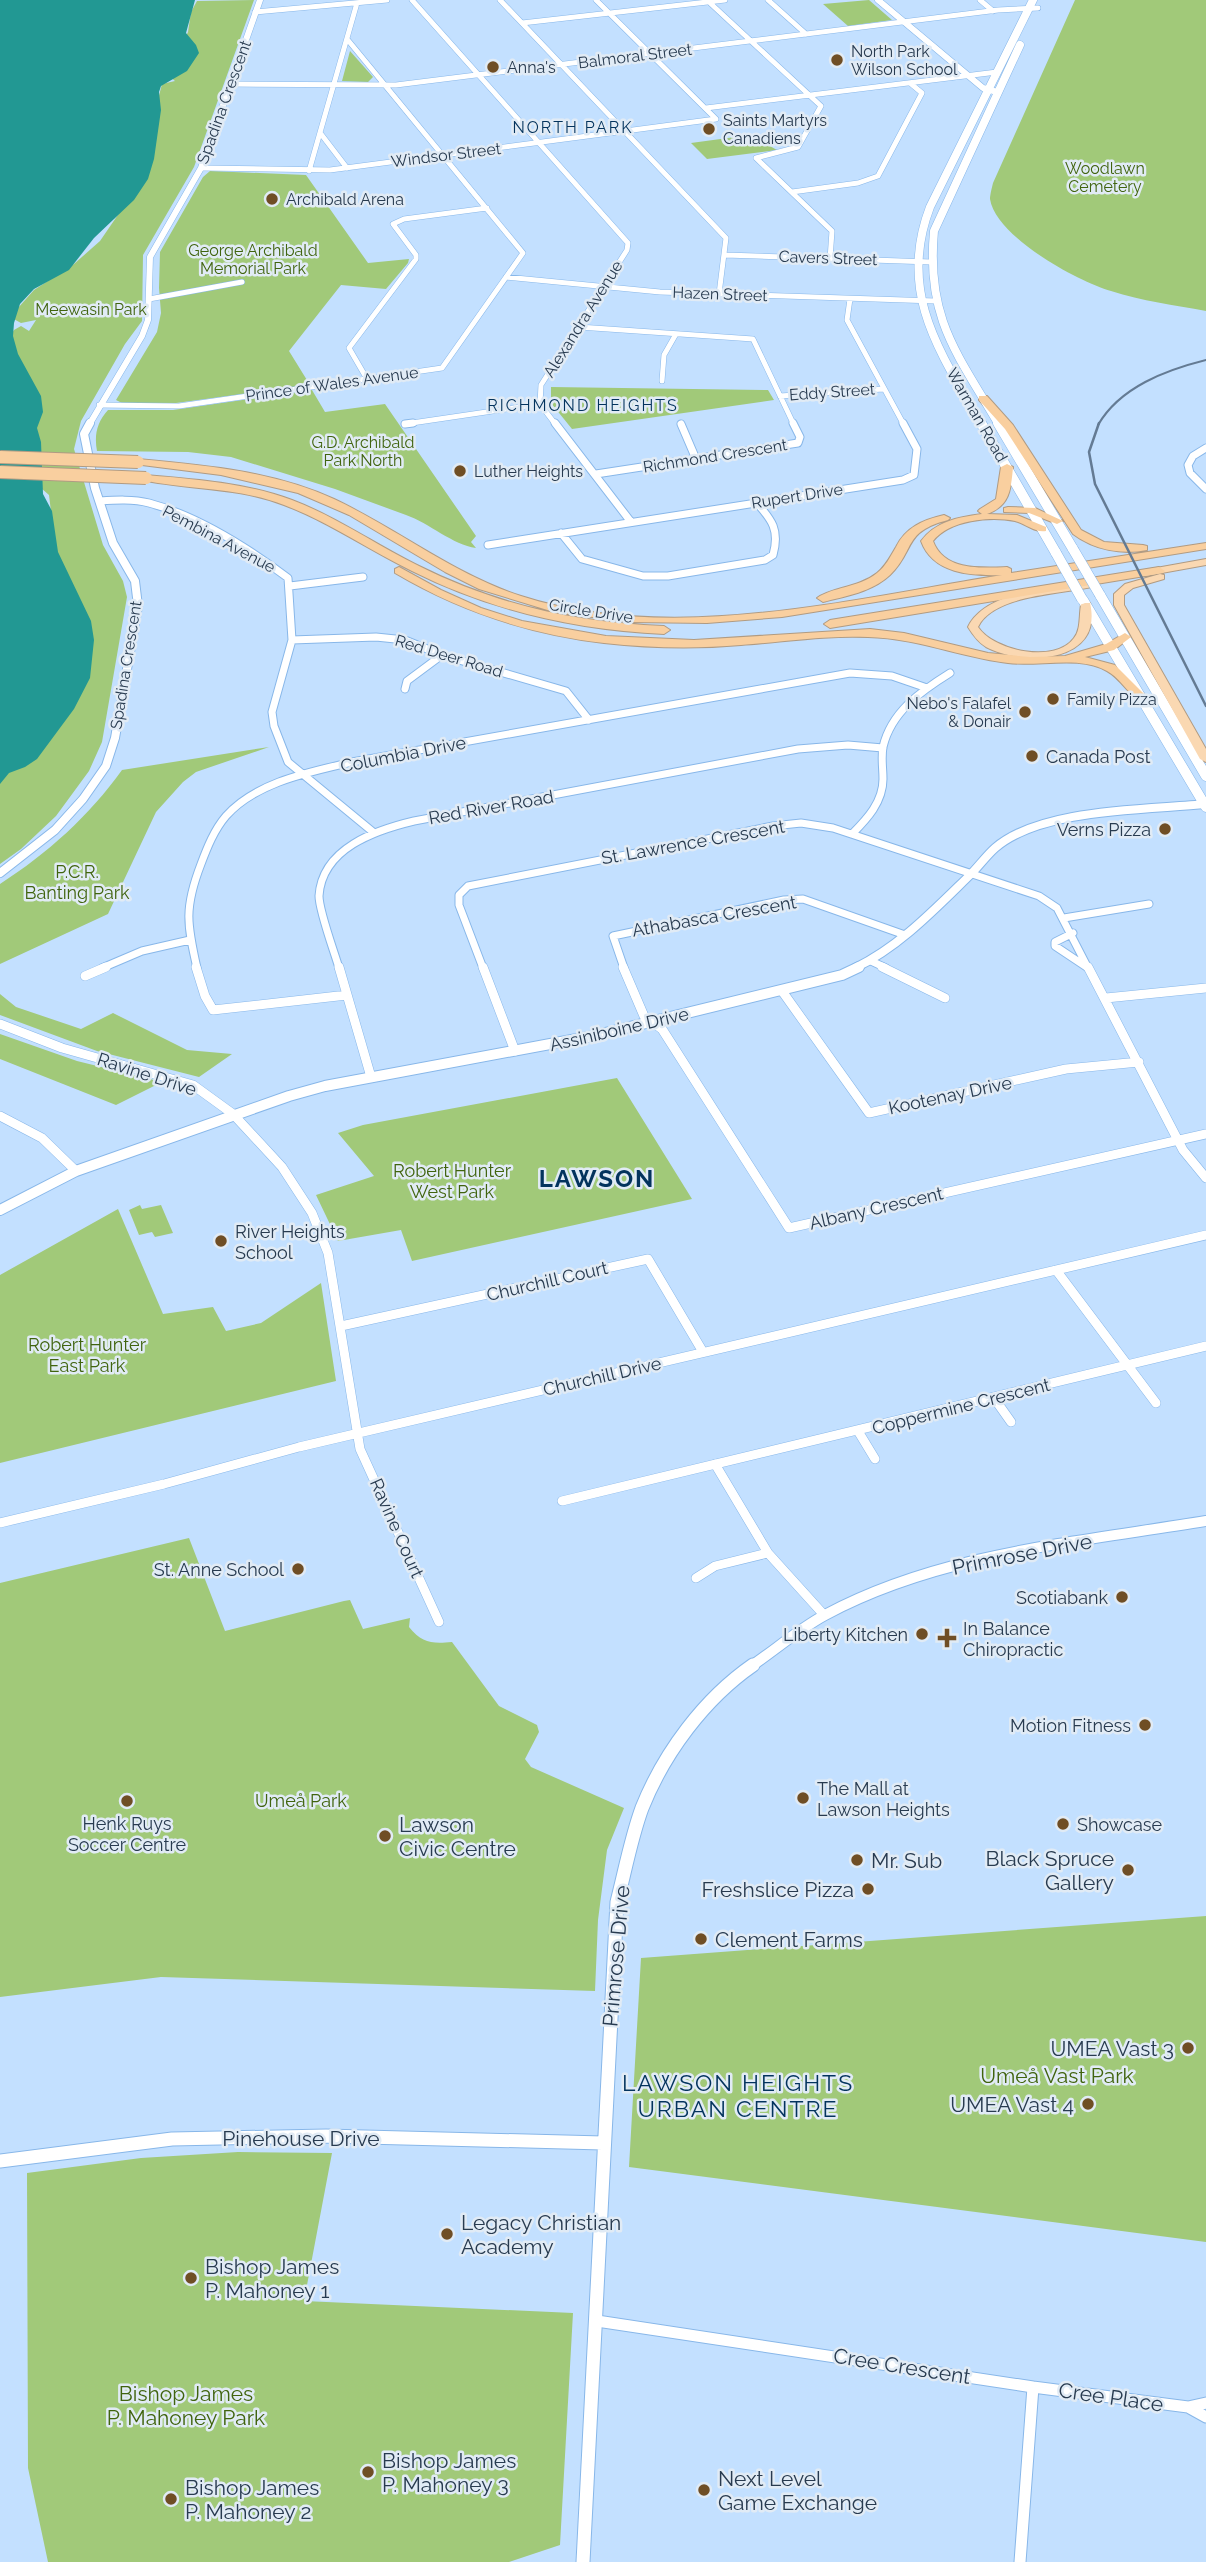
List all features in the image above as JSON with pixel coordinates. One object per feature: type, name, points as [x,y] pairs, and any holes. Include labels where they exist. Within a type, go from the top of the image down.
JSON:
[{"type":"highway","points":[[983,398],[1009,427],[1082,537],[1118,549],[1169,545]]},
{"type":"highway","name":"Circle Drive","points":[[0,457],[138,462],[224,471],[303,490],[352,512],[473,581],[527,600],[624,617],[693,620],[759,616],[1206,546]]},
{"type":"highway","points":[[693,620],[817,599],[862,587],[890,568],[905,540],[920,527],[947,517],[994,509],[1006,492],[1007,467]]},
{"type":"highway","name":"Circle Drive","points":[[0,472],[146,478],[247,491],[286,502],[329,521],[470,596],[540,617],[587,625],[644,630],[732,628],[802,620],[1206,556]]},
{"type":"highway","points":[[979,512],[1031,510],[1057,521]]},
{"type":"highway","points":[[1042,529],[1026,520],[1011,517],[964,520],[933,532],[928,547],[936,557],[947,564],[968,570],[994,571],[1206,539]]},
{"type":"highway","points":[[329,521],[402,573],[444,597],[473,609],[531,626],[597,638],[686,643],[883,633],[918,638],[995,657],[1106,666],[1138,694]]},
{"type":"highway","points":[[597,638],[705,638],[777,631],[959,605],[1206,562]]},
{"type":"highway","points":[[1206,568],[1138,583],[1125,589],[1118,598],[1129,627],[1206,759]]},
{"type":"highway","points":[[1084,602],[1080,639],[1073,646],[1054,652],[1030,654],[999,649],[980,639],[973,627],[979,613],[999,603],[1159,570]]},
{"type":"highway","points":[[1034,661],[1070,657],[1110,647],[1125,637]]},
{"type":"main road","name":"Warman Road","points":[[1036,4],[987,90],[923,225],[916,262],[921,301],[943,357],[1110,647],[1205,805]]},
{"type":"main road","name":"Warman Road","points":[[1036,4],[942,208],[934,231],[931,262],[935,301],[943,328],[1206,776]]},
{"type":"street","name":"Spadina Crescent","points":[[0,873],[55,830],[83,799],[106,766],[115,738],[138,607],[137,591],[129,569],[113,543],[85,447],[84,435],[99,405],[142,336],[148,320],[152,250],[201,168],[260,0]]},
{"type":"street","points":[[256,12],[387,0]]},
{"type":"street","name":"Alexandra Avenue","points":[[412,0],[628,243],[627,250],[541,385],[540,404]]},
{"type":"street","points":[[500,0],[726,238],[719,294]]},
{"type":"street","points":[[596,0],[706,108],[997,72]]},
{"type":"street","points":[[522,23],[724,0]]},
{"type":"street","points":[[768,0],[806,34]]},
{"type":"street","points":[[878,0],[987,90],[997,92]]},
{"type":"street","points":[[979,0],[993,11]]},
{"type":"street","points":[[709,2],[821,106],[798,147],[792,151],[756,158],[832,231],[830,258]]},
{"type":"street","points":[[310,171],[357,3]]},
{"type":"street","name":"Balmoral Street","points":[[231,84],[385,85],[1036,4]]},
{"type":"street","name":"Prince of Wales Avenue","points":[[99,405],[179,406],[442,368],[523,253],[347,39]]},
{"type":"street","points":[[792,192],[858,183],[878,176],[922,93],[909,83]]},
{"type":"street","name":"Windsor Street","points":[[201,168],[310,171],[347,168],[716,119],[706,108]]},
{"type":"street","points":[[321,134],[347,168]]},
{"type":"street","points":[[367,379],[349,348],[416,260],[416,255],[393,223],[411,218],[487,208]]},
{"type":"street","name":"Cavers Street","points":[[725,255],[931,262]]},
{"type":"street","name":"Hazen Street","points":[[506,277],[603,287],[719,294],[935,301]]},
{"type":"street","points":[[149,299],[179,296],[204,287],[243,282]]},
{"type":"street","name":"Rupert Drive","points":[[488,545],[903,480],[914,475],[918,449],[847,320],[850,299]]},
{"type":"street","name":"Richmond Crescent","points":[[579,327],[753,339],[800,438],[798,443],[596,474]]},
{"type":"street","points":[[662,381],[664,355],[676,334]]},
{"type":"street","name":"Eddy Street","points":[[780,396],[883,389]]},
{"type":"street","points":[[405,424],[540,404],[631,522]]},
{"type":"street","points":[[681,424],[696,458]]},
{"type":"street","points":[[1206,448],[1193,456],[1188,468],[1206,489]]},
{"type":"street","name":"Pembina Avenue","points":[[100,501],[135,501],[159,506],[217,534],[288,579],[292,640],[272,712],[280,744],[288,762],[301,775],[373,832]]},
{"type":"street","points":[[561,533],[582,559],[643,576],[668,576],[765,560],[773,555],[780,535],[778,527],[756,502]]},
{"type":"street","points":[[290,586],[363,577]]},
{"type":"street","name":"Red Deer Road","points":[[292,640],[394,638],[417,643],[442,655],[566,691],[589,720]]},
{"type":"street","points":[[405,689],[407,681],[442,655]]},
{"type":"street","name":"Columbia Drive","points":[[347,995],[213,1010],[205,1001],[187,922],[191,892],[214,834],[225,817],[242,803],[301,775],[352,762],[850,673],[892,676],[927,688]]},
{"type":"street","points":[[852,834],[878,804],[883,781],[883,748],[894,719],[927,688],[950,673]]},
{"type":"street","name":"Red River Road","points":[[371,1077],[319,898],[320,884],[337,856],[373,832],[414,821],[797,749],[848,745],[883,748]]},
{"type":"street","name":"Assiniboine Drive","points":[[0,1210],[76,1171],[233,1114],[325,1086],[651,1023],[842,975],[871,961],[905,935],[996,847],[1026,829],[1093,814],[1205,805]]},
{"type":"street","name":"St. Lawrence Crescent","points":[[515,1051],[458,900],[461,890],[467,886],[784,824],[816,825],[852,834],[1039,896],[1057,908],[1073,933],[1178,1140],[1206,1178]]},
{"type":"street","name":"Athabasca Crescent","points":[[651,1023],[644,1016],[613,942],[613,936],[771,902],[803,899],[905,935]]},
{"type":"street","points":[[1064,918],[1149,904]]},
{"type":"street","name":"St. Lawrence Crescent","points":[[1073,933],[1055,942],[1055,946],[1092,971]]},
{"type":"street","points":[[85,976],[142,951],[190,940]]},
{"type":"street","points":[[871,961],[945,998]]},
{"type":"street","points":[[1106,998],[1206,988]]},
{"type":"street","name":"Kootenay Drive","points":[[782,991],[869,1113],[1066,1069],[1139,1062]]},
{"type":"street","name":"Albany Crescent","points":[[651,1023],[662,1029],[789,1227],[1206,1134]]},
{"type":"street","name":"Ravine Drive","points":[[0,1024],[62,1048],[193,1085],[233,1114],[282,1167],[312,1213],[328,1253],[358,1434]]},
{"type":"street","points":[[0,1116],[42,1138],[76,1171]]},
{"type":"street","name":"Churchill Drive","points":[[0,1523],[358,1434],[1206,1235]]},
{"type":"street","name":"Churchill Court","points":[[341,1326],[648,1259],[703,1352]]},
{"type":"street","points":[[1056,1270],[1156,1403]]},
{"type":"street","name":"Coppermine Crescent","points":[[562,1501],[1206,1346]]},
{"type":"street","points":[[994,1398],[1011,1423]]},
{"type":"street","points":[[858,1431],[875,1459]]},
{"type":"street","name":"Ravine Court","points":[[358,1434],[360,1449],[439,1622]]},
{"type":"street","points":[[715,1464],[768,1553],[824,1615]]},
{"type":"street","name":"Primrose Drive","points":[[583,2562],[617,1902],[642,1809],[669,1753],[715,1698],[747,1669],[824,1615],[897,1584],[980,1559],[1206,1521]]},
{"type":"street","points":[[696,1578],[715,1566],[768,1553]]},
{"type":"street","name":"Pinehouse Drive","points":[[0,2161],[172,2138],[326,2136],[603,2143]]},
{"type":"street","name":"Cree Crescent","points":[[597,2321],[1033,2387]]},
{"type":"street","points":[[1020,2562],[1033,2387]]},
{"type":"street","name":"Cree Place","points":[[1033,2387],[1188,2407],[1206,2403]]},
{"type":"street","name":"Cree Place","points":[[1188,2407],[1206,2417]]},
{"type":"green space","name":"Meewasin Park","points":[[254,0],[194,167],[143,255],[142,321],[125,344],[81,421],[74,449],[103,545],[123,581],[127,597],[102,742],[89,771],[56,816],[21,849],[0,864],[0,764],[57,561],[49,495],[41,488],[8,340],[14,330],[21,326],[29,331],[36,320],[21,323],[10,317],[34,290],[74,264],[100,241],[135,190],[162,84],[175,81],[168,75],[188,32],[191,12],[197,1]]},
{"type":"green space","points":[[869,0],[892,20],[848,26],[823,4]]},
{"type":"green space","name":"Woodlawn Cemetery","points":[[1075,0],[1206,0],[1206,311],[1123,294],[1096,286],[1059,268],[1007,228],[990,199],[993,183]]},
{"type":"green space","points":[[350,51],[373,77],[368,82],[342,81]]},
{"type":"green space","points":[[750,135],[777,150],[707,159],[691,143]]},
{"type":"green space","name":"George Archibald Memorial Park","points":[[210,171],[306,175],[368,263],[409,259],[408,263],[386,289],[341,285],[289,351],[310,385],[176,403],[122,403],[116,400],[157,332],[161,313],[160,252],[203,177]]},
{"type":"green space","points":[[551,387],[768,390],[774,400],[572,429],[551,403]]},
{"type":"green space","name":"G.D. Archibald Park North","points":[[312,390],[325,412],[385,404],[476,536],[471,542],[476,548],[459,543],[406,515],[335,489],[231,457],[188,452],[97,451],[97,429],[108,410],[173,410]]},
{"type":"green space","name":"P.C.R. Banting Park","points":[[269,747],[196,772],[183,782],[156,812],[108,914],[0,964],[0,884],[35,860],[67,833],[96,803],[122,770]]},
{"type":"green space","points":[[0,994],[16,1007],[81,1029],[113,1013],[187,1050],[232,1054],[199,1077],[97,1051],[0,1015]]},
{"type":"green space","points":[[0,1034],[77,1061],[162,1082],[116,1105],[0,1059]]},
{"type":"green space","name":"Robert Hunter West Park","points":[[617,1078],[692,1199],[412,1261],[401,1230],[338,1241],[316,1195],[374,1176],[338,1133],[363,1125]]},
{"type":"green space","points":[[140,1205],[142,1209],[161,1205],[173,1233],[155,1237],[152,1232],[139,1235],[129,1210]]},
{"type":"green space","name":"Robert Hunter East Park","points":[[118,1209],[163,1314],[213,1307],[226,1331],[261,1323],[321,1283],[336,1381],[0,1463],[0,1275]]},
{"type":"green space","name":"Umeå Park","points":[[189,1538],[225,1631],[350,1600],[363,1629],[410,1618],[409,1627],[423,1639],[452,1642],[499,1706],[537,1725],[539,1732],[525,1759],[531,1767],[624,1808],[607,1850],[598,1920],[595,1991],[161,1977],[0,1997],[0,1583]]},
{"type":"green space","name":"Umeå Vast Park","points":[[1206,1916],[1206,2242],[629,2167],[641,1958]]},
{"type":"green space","name":"Bishop James P. Mahoney Park","points":[[238,2152],[332,2153],[304,2301],[573,2313],[560,2545],[509,2562],[48,2562],[28,2468],[27,2173],[141,2158]]},
{"type":"shaded area","points":[[0,0],[195,0],[186,33],[199,53],[187,71],[161,86],[161,110],[154,159],[148,179],[134,200],[94,238],[69,270],[34,289],[20,304],[14,323],[13,336],[18,354],[41,396],[43,412],[37,428],[41,442],[43,494],[52,511],[58,552],[91,621],[94,640],[90,678],[74,709],[37,759],[9,773],[0,784]]},
{"type":"railway","points":[[1099,424],[1107,412],[1131,390],[1160,375],[1206,360]]},
{"type":"railway","points":[[1099,424],[1089,452],[1095,484],[1206,706]]},
{"type":"place","name":"North Park Wilson School","points":[[837,60]]},
{"type":"place","name":"Anna's","points":[[493,67]]},
{"type":"place","name":"Saints Martyrs Canadiens","points":[[709,129]]},
{"type":"place","name":"Archibald Arena","points":[[272,199]]},
{"type":"place","name":"Luther Heights","points":[[460,471]]},
{"type":"place","name":"Family Pizza","points":[[1053,699]]},
{"type":"place","name":"Nebo's Falafel & Donair","points":[[1025,712]]},
{"type":"place","name":"Canada Post","points":[[1032,756]]},
{"type":"place","name":"Verns Pizza","points":[[1165,829]]},
{"type":"place","name":"River Heights School","points":[[221,1241]]},
{"type":"place","name":"St. Anne School","points":[[298,1569]]},
{"type":"place","name":"Scotiabank","points":[[1122,1597]]},
{"type":"place","name":"Liberty Kitchen","points":[[922,1634]]},
{"type":"place","name":"In Balance Chiropractic","points":[[947,1638]]},
{"type":"place","name":"Motion Fitness","points":[[1145,1725]]},
{"type":"place","name":"The Mall at Lawson Heights","points":[[803,1798]]},
{"type":"place","name":"Henk Ruys Soccer Centre","points":[[127,1801]]},
{"type":"place","name":"Showcase","points":[[1063,1824]]},
{"type":"place","name":"Lawson Civic Centre","points":[[385,1836]]},
{"type":"place","name":"Mr. Sub","points":[[857,1860]]},
{"type":"place","name":"Black Spruce Gallery","points":[[1128,1870]]},
{"type":"place","name":"Freshslice Pizza","points":[[868,1889]]},
{"type":"place","name":"Clement Farms","points":[[701,1939]]},
{"type":"place","name":"UMEA Vast 3","points":[[1188,2048]]},
{"type":"place","name":"UMEA Vast 4","points":[[1088,2104]]},
{"type":"place","name":"Legacy Christian Academy","points":[[447,2234]]},
{"type":"place","name":"Bishop James P. Mahoney 1","points":[[191,2278]]},
{"type":"place","name":"Bishop James P. Mahoney 3","points":[[368,2472]]},
{"type":"place","name":"Next Level Game Exchange","points":[[704,2490]]},
{"type":"place","name":"Bishop James P. Mahoney 2","points":[[171,2499]]},
{"type":"district","name":"NORTH PARK","points":[[573,127]]},
{"type":"district","name":"RICHMOND HEIGHTS","points":[[583,405]]},
{"type":"district","name":"LAWSON","points":[[597,1178]]},
{"type":"district","name":"LAWSON HEIGHTS URBAN CENTRE","points":[[738,2095]]}]
